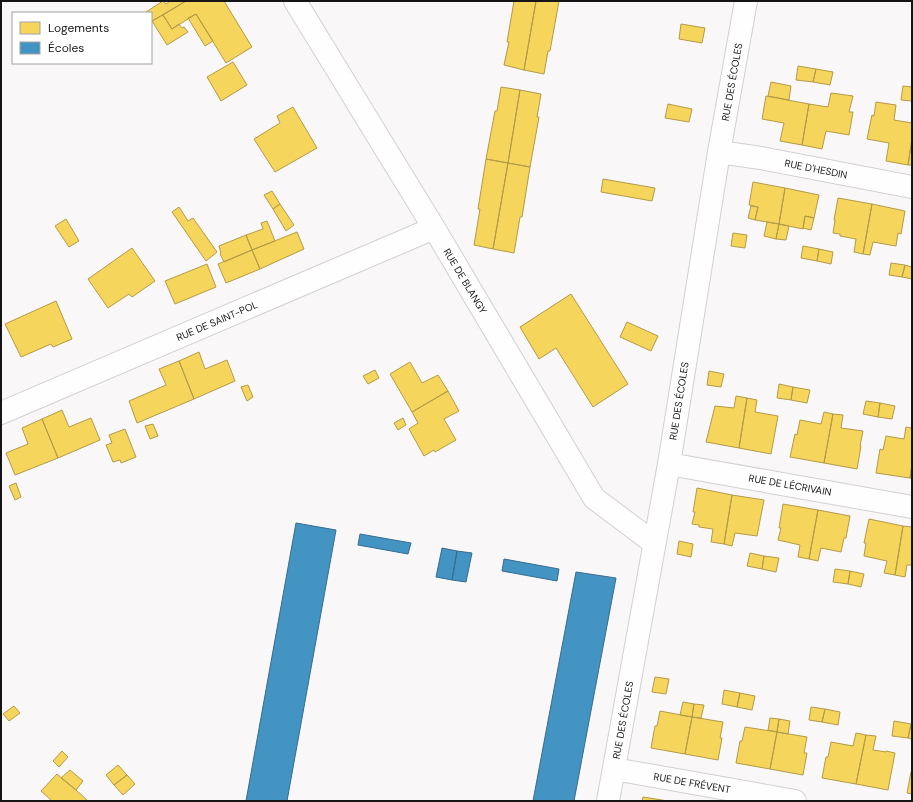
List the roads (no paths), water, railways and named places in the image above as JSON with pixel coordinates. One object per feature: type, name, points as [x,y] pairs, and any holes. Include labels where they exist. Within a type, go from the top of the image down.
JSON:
[{"type":"street","name":"RUE DE BLANGY","points":[[295,1],[434,228],[594,498],[654,543]]},
{"type":"street","name":"RUE DES ÉCOLES","points":[[608,801],[669,464],[746,1]]},
{"type":"street","name":"RUE D'HESDIN","points":[[720,152],[762,158],[912,186]]},
{"type":"street","name":"RUE DE SAINT-POL","points":[[1,413],[434,228]]},
{"type":"street","name":"RUE DE LÉCRIVAIN","points":[[669,464],[912,507]]},
{"type":"street","name":"RUE DE FRÉVENT","points":[[614,769],[795,801]]}]
